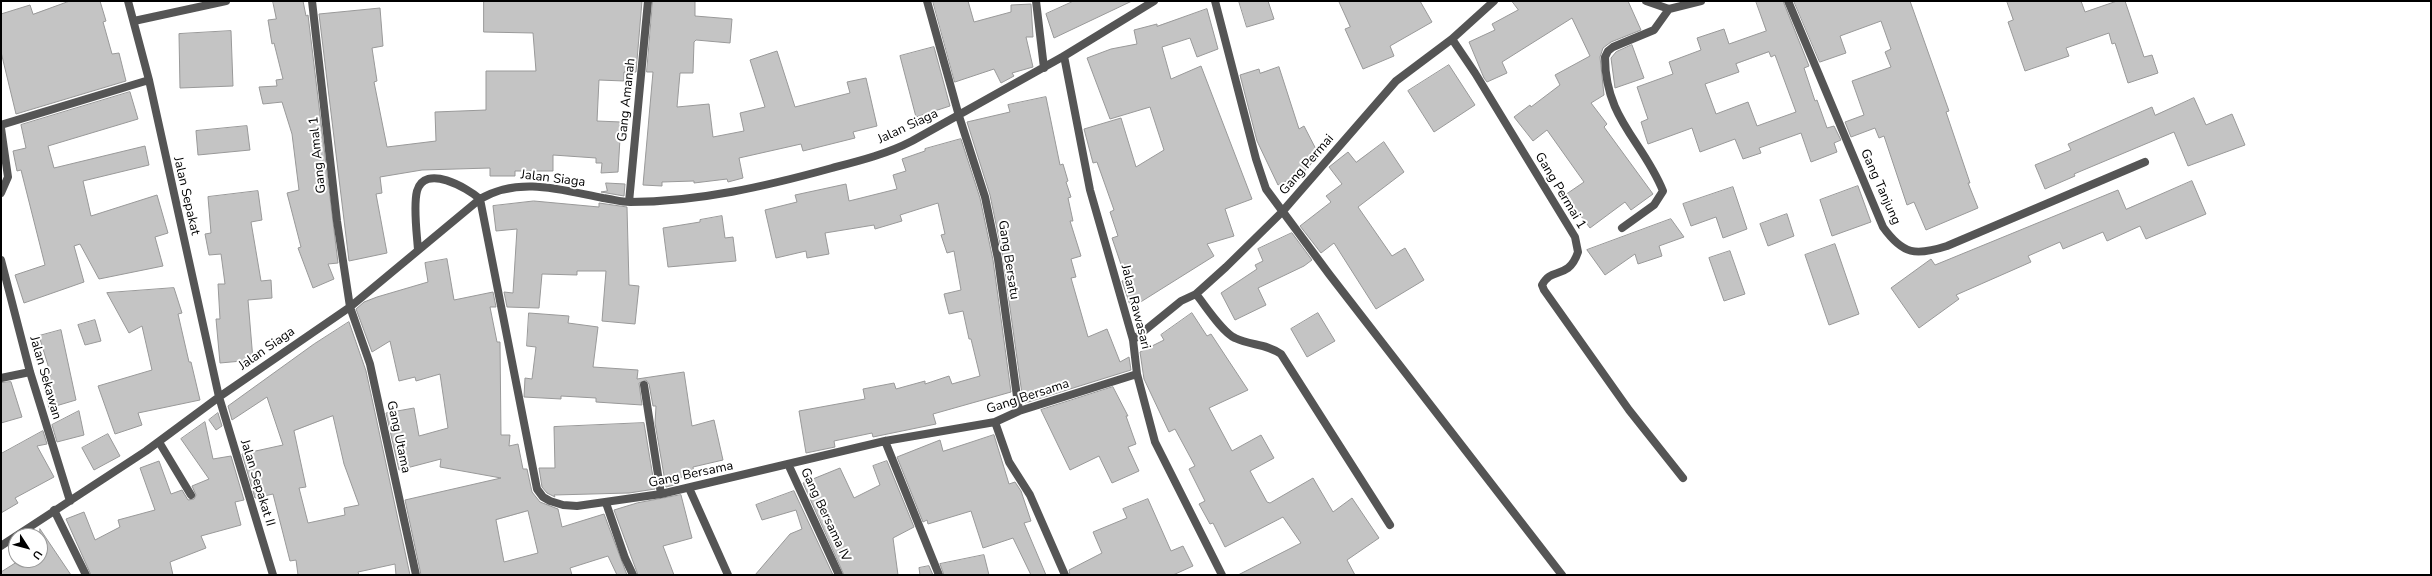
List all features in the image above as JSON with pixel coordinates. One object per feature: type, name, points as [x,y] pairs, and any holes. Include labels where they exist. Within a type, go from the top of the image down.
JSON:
[{"type":"street","name":"Jalan Sepakat","points":[[128,1],[149,80],[219,397]]},
{"type":"street","points":[[134,21],[226,1]]},
{"type":"street","name":"Gang Amal 1","points":[[312,1],[337,221],[350,306]]},
{"type":"street","name":"Gang Amanah","points":[[629,202],[648,1]]},
{"type":"street","name":"Gang Bersatu","points":[[927,1],[959,116],[985,196],[993,235],[1018,411]]},
{"type":"street","points":[[1036,1],[1044,68]]},
{"type":"street","name":"Jalan Siaga","points":[[28,528],[159,442],[219,397],[350,306],[480,199],[494,190],[524,186],[549,188],[629,202],[735,191],[806,176],[897,149],[1044,68],[1154,1]]},
{"type":"street","points":[[1215,1],[1256,160],[1266,189],[1282,212],[1562,575]]},
{"type":"street","name":"Gang Permai","points":[[1133,340],[1182,301],[1196,294],[1282,212],[1396,81],[1452,39],[1494,1]]},
{"type":"street","points":[[1646,1],[1669,9],[1701,1]]},
{"type":"street","name":"Gang Tanjung","points":[[1788,1],[1883,227],[1900,246],[1911,252],[1922,253],[1947,246],[2145,162]]},
{"type":"street","points":[[1622,228],[1654,205],[1663,191],[1626,131],[1610,96],[1606,57],[1608,51],[1613,47],[1654,30],[1669,9]]},
{"type":"street","name":"Gang Permai 1","points":[[1452,39],[1476,73],[1575,237],[1578,252],[1574,260],[1568,268],[1547,276],[1542,285],[1544,290],[1629,410],[1683,478]]},
{"type":"street","name":"Jalan Rawasari","points":[[1064,56],[1090,190],[1133,340],[1138,374],[1155,442],[1222,575]]},
{"type":"street","points":[[1,124],[149,80]]},
{"type":"street","points":[[1,128],[8,177],[1,192]]},
{"type":"street","points":[[418,250],[417,193],[425,180],[433,178],[445,180],[470,191],[480,199]]},
{"type":"street","name":"Gang Bersama","points":[[480,199],[537,489],[542,497],[563,505],[589,506],[661,494],[789,466],[886,441],[995,422],[1018,411],[1138,374]]},
{"type":"street","name":"Jalan Sekawan","points":[[1,260],[30,372],[70,501]]},
{"type":"street","points":[[1196,294],[1232,337],[1243,342],[1270,347],[1281,354],[1390,526]]},
{"type":"street","name":"Gang Utama","points":[[350,306],[370,364],[416,575]]},
{"type":"street","points":[[1,378],[30,372]]},
{"type":"street","points":[[644,385],[661,494]]},
{"type":"street","name":"Jalan Sepakat II","points":[[219,397],[273,575]]},
{"type":"street","points":[[995,422],[1009,462],[1030,495],[1064,575]]},
{"type":"street","points":[[886,441],[939,575]]},
{"type":"street","points":[[159,442],[191,495]]},
{"type":"street","name":"Gang Bersama IV","points":[[789,466],[839,575]]},
{"type":"street","points":[[689,488],[728,575]]},
{"type":"street","points":[[606,503],[625,558],[633,575]]},
{"type":"street","points":[[54,510],[86,575]]},
{"type":"building","points":[[70,1],[100,1],[106,21],[103,22],[112,54],[119,53],[126,81],[16,114],[1,52],[1,14],[30,5],[33,14]]},
{"type":"building","points":[[273,1],[303,1],[306,16],[308,15],[338,263],[328,264],[334,279],[313,288],[298,248],[301,247],[287,193],[299,190],[292,134],[282,102],[263,104],[259,87],[277,86],[276,80],[283,79],[274,43],[272,44],[268,20],[276,19]]},
{"type":"building","points":[[484,1],[642,1],[636,72],[624,72],[624,81],[599,80],[597,121],[621,122],[618,172],[601,173],[602,163],[596,163],[596,158],[553,155],[553,171],[515,171],[515,176],[490,176],[490,168],[422,170],[380,177],[382,193],[376,194],[387,253],[349,261],[319,14],[380,8],[383,46],[372,48],[377,81],[374,82],[387,147],[436,141],[435,112],[486,110],[486,71],[536,71],[533,33],[484,32]]},
{"type":"building","points":[[653,1],[695,1],[695,16],[732,19],[730,43],[696,40],[694,42],[693,73],[680,73],[677,107],[709,104],[713,137],[744,131],[740,113],[765,107],[750,60],[777,51],[795,107],[850,93],[847,82],[866,78],[877,126],[853,132],[855,138],[803,151],[801,144],[739,158],[743,178],[728,182],[727,179],[694,183],[694,181],[662,182],[662,186],[643,185],[653,72],[647,72]]},
{"type":"building","points":[[933,1],[968,1],[974,22],[1011,12],[1011,5],[1031,4],[1033,37],[1026,37],[1033,67],[1012,73],[1014,76],[1001,83],[994,69],[955,82]]},
{"type":"building","points":[[1074,1],[1132,1],[1054,38],[1046,14]]},
{"type":"building","points":[[1239,1],[1268,1],[1274,19],[1247,27]]},
{"type":"building","points":[[1339,1],[1420,1],[1432,22],[1390,46],[1394,56],[1363,69],[1345,29],[1350,27]]},
{"type":"building","points":[[1512,1],[1628,1],[1641,30],[1611,42],[1603,48],[1600,57],[1604,95],[1591,103],[1607,124],[1604,127],[1653,194],[1631,210],[1625,202],[1590,228],[1565,195],[1584,182],[1547,130],[1533,141],[1514,117],[1530,105],[1531,107],[1560,85],[1555,75],[1590,56],[1572,18],[1502,62],[1507,73],[1487,82],[1484,78],[1469,42],[1495,30],[1492,24],[1518,10]]},
{"type":"building","points":[[1756,1],[1783,1],[1809,66],[1804,68],[1815,101],[1817,100],[1827,128],[1834,126],[1841,140],[1834,143],[1837,152],[1811,162],[1801,133],[1759,148],[1761,153],[1743,159],[1735,139],[1700,152],[1692,128],[1648,144],[1641,122],[1648,119],[1637,87],[1673,74],[1669,62],[1701,50],[1697,38],[1724,29],[1729,44],[1766,31]],"holes":[[[1769,52],[1771,57],[1775,55],[1796,112],[1757,126],[1748,102],[1716,114],[1705,84],[1739,72],[1736,64]]]},
{"type":"building","points":[[1794,1],[1910,1],[1949,111],[1946,112],[1970,183],[1968,183],[1978,208],[1926,230],[1914,202],[1907,205],[1884,136],[1879,138],[1875,128],[1851,137],[1845,122],[1864,115],[1852,81],[1891,67],[1885,52],[1891,49],[1881,21],[1840,36],[1846,53],[1820,62]]},
{"type":"building","points":[[2007,1],[2081,1],[2085,12],[2117,1],[2125,1],[2144,57],[2152,55],[2158,73],[2128,83],[2115,43],[2112,44],[2109,33],[2066,48],[2069,56],[2025,71],[2008,22],[2013,20]]},
{"type":"building","points":[[1207,9],[1218,49],[1197,57],[1190,38],[1162,47],[1171,79],[1201,66],[1252,199],[1225,209],[1234,236],[1207,244],[1214,256],[1131,308],[1122,281],[1126,279],[1112,238],[1118,236],[1110,212],[1114,210],[1097,162],[1093,163],[1084,129],[1121,118],[1136,167],[1164,150],[1150,107],[1110,119],[1087,58],[1111,49],[1137,44],[1134,30],[1157,24],[1157,26]]},
{"type":"building","points":[[231,31],[233,86],[180,88],[179,34]]},
{"type":"building","points":[[1632,45],[1644,78],[1615,88],[1611,58],[1616,52]]},
{"type":"building","points":[[934,47],[950,106],[916,117],[900,56]]},
{"type":"building","points":[[1449,65],[1475,105],[1434,132],[1408,91]]},
{"type":"building","points":[[1279,67],[1299,129],[1304,126],[1319,155],[1303,173],[1278,185],[1257,141],[1240,75],[1259,69],[1260,73]]},
{"type":"building","points":[[130,92],[138,119],[48,146],[54,168],[145,146],[149,165],[83,181],[91,216],[157,195],[168,233],[155,237],[163,266],[99,279],[80,244],[74,246],[84,282],[24,303],[15,275],[45,265],[21,170],[17,171],[13,151],[26,148],[21,125]]},
{"type":"building","points":[[1046,97],[1060,165],[1063,164],[1068,181],[1066,182],[1071,197],[1068,198],[1073,221],[1070,221],[1081,256],[1071,259],[1076,277],[1071,278],[1088,337],[1107,329],[1120,362],[1129,357],[1131,370],[1025,403],[1022,394],[1003,258],[990,195],[967,122],[1010,112],[1008,105]]},
{"type":"building","points":[[2194,98],[2206,125],[2232,114],[2245,145],[2188,166],[2174,132],[2074,174],[2075,176],[2045,189],[2035,165],[2071,150],[2068,144],[2152,107],[2155,115]]},
{"type":"building","points":[[247,126],[250,150],[198,155],[196,131]]},
{"type":"building","points":[[961,139],[980,198],[993,260],[1011,392],[933,414],[936,424],[873,437],[872,433],[834,441],[835,447],[806,453],[799,411],[865,399],[863,389],[894,383],[896,389],[925,381],[925,384],[949,376],[952,384],[980,376],[971,339],[969,339],[963,311],[949,314],[944,294],[961,290],[954,251],[947,253],[941,235],[945,234],[938,203],[900,215],[902,221],[875,229],[874,225],[825,233],[829,254],[807,258],[806,251],[776,258],[765,210],[797,202],[795,195],[846,184],[849,201],[897,189],[893,175],[906,171],[902,159],[925,151],[925,149]]},
{"type":"building","points":[[1384,142],[1404,172],[1358,207],[1392,256],[1405,248],[1424,280],[1376,309],[1334,243],[1321,253],[1300,226],[1331,202],[1326,196],[1342,184],[1329,167],[1348,152],[1356,162]]},
{"type":"building","points":[[2192,181],[2206,214],[2146,239],[2140,226],[2107,241],[2103,232],[2063,249],[2060,242],[2028,256],[2031,262],[1956,295],[1959,299],[1919,328],[1891,288],[1931,259],[1935,265],[2118,190],[2126,209]]},
{"type":"building","points":[[606,183],[625,184],[624,196],[601,192],[607,191]]},
{"type":"building","points":[[1858,186],[1871,222],[1832,236],[1820,200]]},
{"type":"building","points":[[1733,187],[1747,229],[1723,238],[1716,217],[1691,226],[1683,204]]},
{"type":"building","points":[[258,191],[262,220],[251,222],[261,281],[271,280],[272,298],[248,300],[253,360],[220,363],[216,319],[220,319],[218,284],[225,284],[221,254],[209,255],[205,234],[211,233],[208,197]]},
{"type":"building","points":[[534,201],[599,207],[599,203],[627,207],[629,285],[639,286],[635,324],[602,321],[606,271],[577,271],[577,275],[542,274],[539,308],[507,307],[504,292],[513,293],[517,229],[496,231],[493,206]]},
{"type":"building","points":[[1787,214],[1794,236],[1768,246],[1760,224]]},
{"type":"building","points":[[722,216],[725,238],[733,237],[736,261],[668,267],[663,228],[700,222],[700,220]]},
{"type":"building","points":[[1671,219],[1684,237],[1659,246],[1662,256],[1638,264],[1635,254],[1605,275],[1587,250]]},
{"type":"building","points":[[1292,233],[1312,260],[1304,266],[1258,288],[1266,305],[1235,320],[1221,293],[1257,269],[1255,265],[1263,261],[1258,249]]},
{"type":"building","points":[[1835,244],[1859,314],[1829,325],[1805,255]]},
{"type":"building","points":[[1730,251],[1745,294],[1724,301],[1709,258]]},
{"type":"building","points":[[447,259],[454,300],[493,292],[496,307],[490,307],[497,342],[500,342],[501,435],[510,435],[509,446],[518,444],[523,469],[527,469],[532,492],[540,502],[558,509],[562,527],[604,514],[627,575],[617,575],[608,556],[570,568],[572,575],[421,575],[405,500],[501,478],[440,467],[441,459],[399,470],[386,413],[414,408],[419,436],[448,428],[440,374],[416,381],[415,377],[399,381],[390,341],[372,352],[356,309],[364,302],[377,297],[428,282],[425,263]],"holes":[[[528,511],[538,553],[504,562],[496,520]]]},
{"type":"building","points":[[174,288],[182,313],[178,314],[189,362],[191,362],[200,400],[138,413],[142,425],[115,434],[98,386],[152,370],[142,326],[129,333],[107,293]]},
{"type":"building","points":[[529,313],[569,316],[568,323],[598,327],[593,367],[638,370],[637,379],[684,372],[692,426],[714,420],[723,460],[693,467],[694,475],[676,478],[678,484],[666,487],[655,423],[656,406],[653,406],[649,384],[646,380],[639,383],[642,405],[596,402],[596,398],[561,396],[561,399],[524,397],[525,378],[532,379],[536,347],[527,346]]},
{"type":"building","points":[[1192,313],[1207,336],[1211,334],[1248,390],[1209,408],[1232,451],[1261,435],[1274,458],[1250,471],[1267,502],[1270,503],[1313,478],[1333,512],[1352,498],[1379,538],[1347,560],[1355,575],[1238,575],[1301,543],[1283,517],[1225,547],[1213,523],[1210,524],[1199,504],[1205,501],[1189,469],[1195,466],[1175,429],[1169,432],[1144,379],[1140,352],[1164,340],[1161,335]]},
{"type":"building","points":[[1318,313],[1335,341],[1307,357],[1291,329]]},
{"type":"building","points":[[95,320],[101,341],[85,345],[78,325]]},
{"type":"building","points":[[349,322],[366,371],[410,575],[396,575],[395,564],[358,572],[359,575],[298,575],[296,560],[290,561],[273,494],[255,498],[242,454],[283,445],[267,397],[232,420],[228,406],[314,344]],"holes":[[[333,416],[344,464],[359,505],[344,508],[345,515],[308,523],[299,488],[306,487],[294,431]]]},
{"type":"building","points":[[61,330],[76,400],[49,408],[42,377],[51,375],[39,336]]},
{"type":"building","points":[[11,382],[22,417],[1,423],[1,383]]},
{"type":"building","points":[[1113,387],[1128,416],[1126,416],[1136,444],[1128,447],[1139,471],[1112,483],[1099,456],[1070,470],[1041,410]]},
{"type":"building","points":[[79,411],[84,435],[57,442],[52,425]]},
{"type":"building","points":[[218,413],[222,426],[216,430],[209,420]]},
{"type":"building","points":[[205,422],[213,459],[231,456],[244,500],[235,502],[241,525],[201,536],[206,548],[170,562],[173,575],[91,575],[66,519],[84,512],[95,540],[120,527],[118,520],[155,510],[140,468],[159,461],[171,494],[182,490],[188,500],[194,499],[196,495],[192,486],[209,479],[181,439]]},
{"type":"building","points":[[644,423],[655,489],[629,493],[554,495],[555,497],[547,493],[542,487],[539,468],[555,468],[554,427]]},
{"type":"building","points":[[43,431],[47,444],[37,446],[54,477],[15,498],[18,503],[1,513],[1,454]]},
{"type":"building","points":[[108,434],[120,456],[94,470],[82,448]]},
{"type":"building","points":[[994,435],[1009,484],[1015,482],[1021,491],[1031,521],[1024,523],[1046,575],[1031,575],[1013,538],[983,548],[971,511],[928,524],[927,520],[923,522],[897,457],[940,440],[943,451]]},
{"type":"building","points":[[887,461],[914,527],[893,538],[898,575],[844,575],[803,483],[840,468],[854,498],[880,485],[873,466]]},
{"type":"building","points":[[794,491],[833,575],[755,575],[790,534],[802,529],[796,510],[762,520],[756,505]]},
{"type":"building","points":[[681,495],[692,538],[663,546],[674,575],[638,575],[614,510],[637,503]]},
{"type":"building","points":[[1148,499],[1171,551],[1183,546],[1193,566],[1173,575],[1070,575],[1069,570],[1102,553],[1093,532],[1127,518],[1123,509]]},
{"type":"building","points":[[48,541],[71,575],[1,575],[1,572],[8,568],[48,568]]},
{"type":"building","points":[[984,555],[989,575],[944,575],[940,564]]},
{"type":"building","points":[[929,566],[933,575],[920,575],[919,568]]}]
